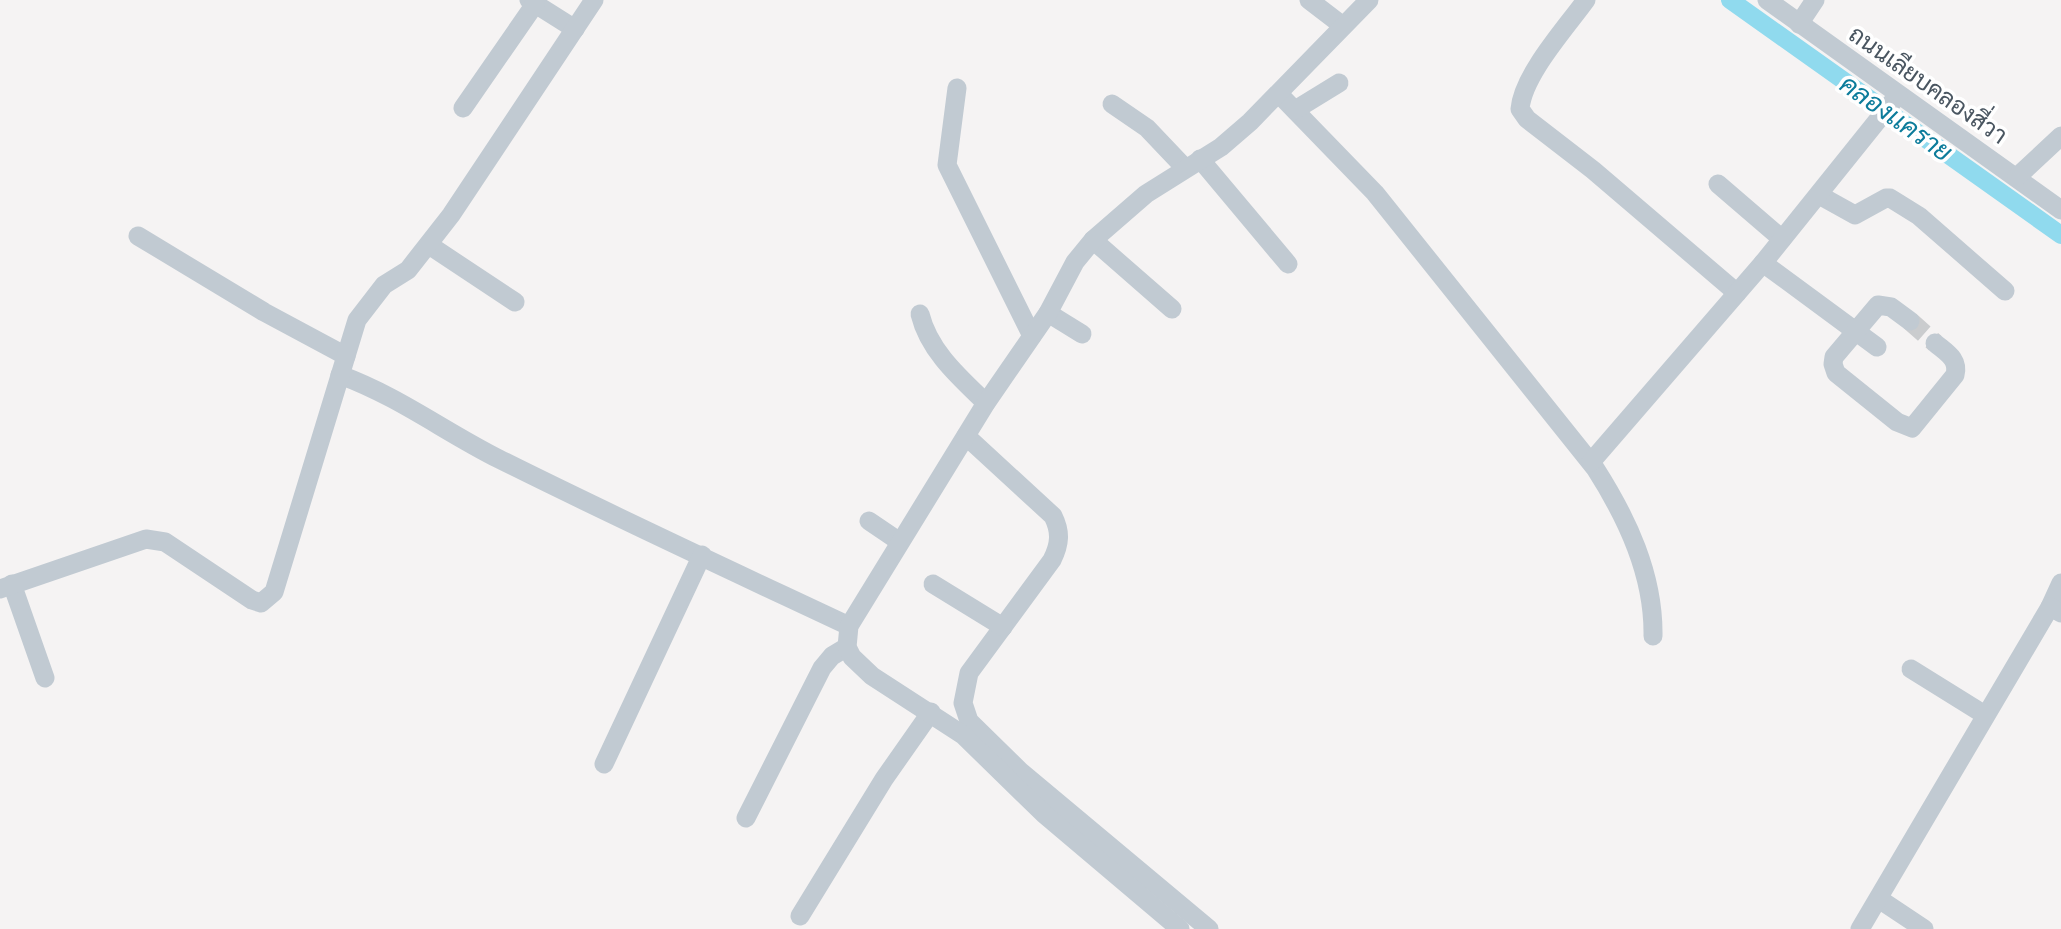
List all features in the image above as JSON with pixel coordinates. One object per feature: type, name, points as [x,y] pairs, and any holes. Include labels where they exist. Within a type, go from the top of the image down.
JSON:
[{"type":"street","points":[[46,678],[6,587],[146,539],[165,542],[252,600],[261,603],[268,600],[274,592],[358,320],[368,303],[384,285],[408,270],[429,245],[594,0]]},
{"type":"street","points":[[1309,0],[1343,26]]},
{"type":"street","points":[[1180,929],[1044,814],[963,735],[872,676],[852,657],[848,647],[849,626],[986,402],[1048,313],[1075,262],[1093,240],[1146,194],[1221,147],[1279,94],[1369,0]]},
{"type":"street","points":[[1586,0],[1538,67],[1521,97],[1520,109],[1527,119],[1593,170],[1737,293]]},
{"type":"street","name":"ถนนเลียบคลองสี่วา","points":[[1767,0],[1894,100],[2017,177],[2061,210]]},
{"type":"street","points":[[1800,24],[1815,0]]},
{"type":"street","points":[[463,108],[532,2],[575,29]]},
{"type":"street","points":[[1295,110],[1339,83]]},
{"type":"street","points":[[957,88],[947,165],[1032,336]]},
{"type":"street","points":[[1279,94],[1375,193],[1591,462],[1616,500],[1645,573],[1653,636]]},
{"type":"street","points":[[1591,462],[1763,263],[1894,100]]},
{"type":"street","points":[[1112,104],[1193,164],[1288,264]]},
{"type":"street","points":[[2017,177],[2061,136]]},
{"type":"street","points":[[1718,184],[1782,239]]},
{"type":"street","points":[[1819,195],[1856,215],[1890,198],[1919,216],[2005,291]]},
{"type":"street","points":[[138,236],[264,312],[406,404],[506,463],[849,626]]},
{"type":"street","points":[[1093,240],[1172,309]]},
{"type":"street","points":[[429,245],[515,302]]},
{"type":"street","points":[[1763,263],[1877,347]]},
{"type":"street","points":[[1910,321],[1891,307],[1878,305],[1835,357],[1833,364],[1836,373],[1906,428],[1912,428],[1955,375],[1955,359],[1935,343]]},
{"type":"street","points":[[1048,313],[1082,334]]},
{"type":"street","points":[[920,314],[924,330],[938,352],[986,402]]},
{"type":"street","points":[[966,436],[1053,516],[1059,529],[1059,547],[1052,560],[969,673],[964,685],[963,703],[969,721],[1020,771],[1209,929]]},
{"type":"street","points":[[869,522],[900,542]]},
{"type":"street","points":[[604,764],[702,555]]},
{"type":"street","points":[[933,583],[1003,627]]},
{"type":"street","points":[[1924,929],[1871,918],[1985,715],[2056,610],[2061,583]]},
{"type":"street","points":[[746,818],[822,668],[832,656],[848,647]]},
{"type":"street","points":[[1911,669],[1985,715]]},
{"type":"street","points":[[800,916],[884,779],[931,712]]},
{"type":"waterway","name":"คลองเเคราย","points":[[1730,0],[2061,235]]},
{"type":"tunnel","points":[[1910,321],[1935,343]]}]
